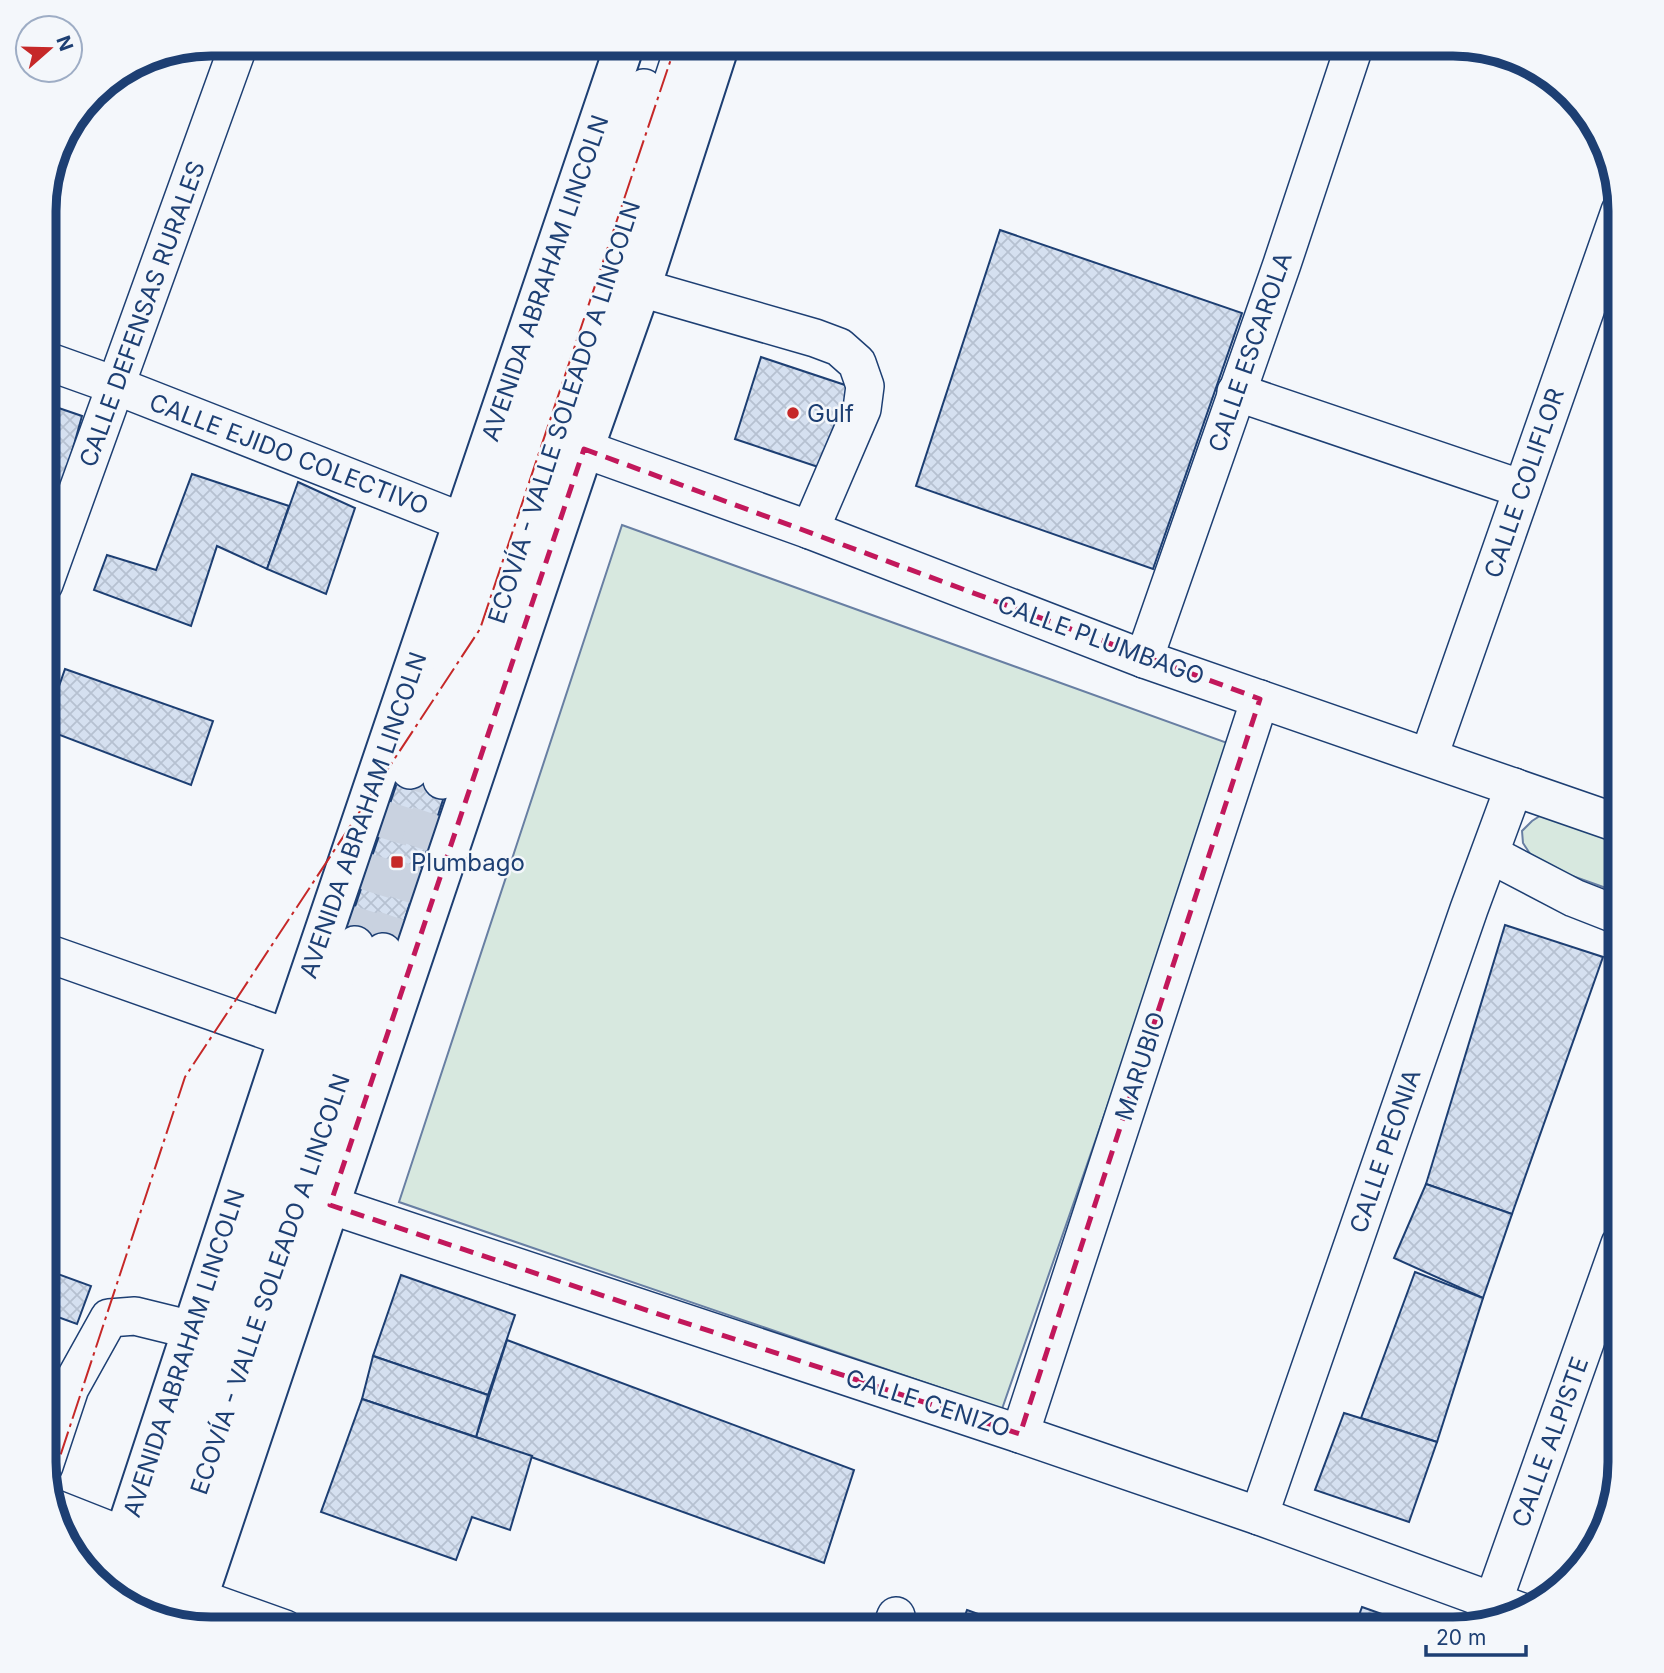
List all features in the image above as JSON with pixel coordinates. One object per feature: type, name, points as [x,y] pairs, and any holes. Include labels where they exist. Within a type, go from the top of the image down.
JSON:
[{"type":"main road","name":"AVENIDA ABRAHAM LINCOLN","points":[[115,1564],[288,1038],[621,56]]},
{"type":"main road","points":[[193,1611],[584,449],[641,288],[716,56]]},
{"type":"street","name":"CALLE DEFENSAS RURALES","points":[[56,550],[235,56]]},
{"type":"street","name":"ECOVÍA - VALLE SOLEADO A LINCOLN","points":[[655,56],[426,775],[681,56]]},
{"type":"street","name":"CALLE ESCAROLA","points":[[1144,659],[1282,264],[1350,56]]},
{"type":"street","name":"CALLE COLIFLOR","points":[[1429,756],[1608,245]]},
{"type":"street","points":[[641,288],[815,338],[839,347],[857,363],[865,386],[862,409],[810,530]]},
{"type":"street","name":"CALLE EJIDO COLECTIVO","points":[[56,364],[463,522]]},
{"type":"street","points":[[1236,392],[1522,489]]},
{"type":"street","name":"CALLE PLUMBAGO","points":[[584,449],[810,530],[1144,659],[1608,820]]},
{"type":"street","name":"MARUBIO","points":[[1020,1434],[1260,699]]},
{"type":"street","name":"CALLE PEONIA","points":[[1259,1516],[1469,909],[1514,787]]},
{"type":"street","points":[[1490,854],[1574,898],[1608,911]]},
{"type":"street","name":"ECOVÍA - VALLE SOLEADO A LINCOLN","points":[[132,1595],[369,948],[159,1608]]},
{"type":"street","points":[[56,956],[288,1038]]},
{"type":"street","name":"CALLE CENIZO","points":[[330,1205],[1020,1434],[1259,1516],[1507,1607]]},
{"type":"street","name":"CALLE ALPISTE","points":[[1507,1607],[1608,1283]]},
{"type":"street","points":[[56,1430],[70,1388],[109,1318],[135,1316],[192,1330]]},
{"type":"street","points":[[68,1522],[115,1564]]},
{"type":"street","points":[[91,1559],[115,1564]]},
{"type":"street","points":[[193,1611],[224,1617]]},
{"type":"highlighted area","points":[[584,449],[1260,699],[1020,1434],[330,1205]]},
{"type":"shaded area","points":[[622,525],[1233,745],[1002,1409],[399,1202]]},
{"type":"shaded area","points":[[1546,812],[1608,833],[1608,889],[1536,863],[1523,843],[1522,831]]},
{"type":"building","points":[[1000,230],[1242,313],[1153,569],[916,486]]},
{"type":"building","name":"Gulf","points":[[761,357],[851,387],[824,469],[735,439]]},
{"type":"building","points":[[56,407],[82,416],[56,501]]},
{"type":"building","points":[[192,474],[289,506],[267,569],[217,546],[191,626],[94,590],[107,555],[156,570]]},
{"type":"building","points":[[298,482],[355,508],[326,594],[267,569]]},
{"type":"building","points":[[65,669],[213,721],[191,785],[56,734],[56,695]]},
{"type":"building","name":"Plumbago","points":[[402,768],[449,781],[393,956],[343,942]]},
{"type":"building","points":[[1505,925],[1603,957],[1512,1214],[1426,1184]]},
{"type":"building","points":[[1426,1184],[1512,1214],[1483,1298],[1394,1258]]},
{"type":"building","points":[[1415,1272],[1483,1298],[1437,1442],[1361,1418]]},
{"type":"building","points":[[56,1273],[91,1286],[77,1324],[56,1316]]},
{"type":"building","points":[[401,1275],[515,1315],[488,1395],[373,1356]]},
{"type":"building","points":[[507,1340],[854,1470],[824,1563],[476,1437]]},
{"type":"building","points":[[373,1356],[488,1395],[476,1437],[362,1399]]},
{"type":"building","points":[[362,1399],[532,1456],[510,1530],[472,1517],[456,1560],[321,1512]]},
{"type":"building","points":[[1344,1413],[1437,1442],[1409,1522],[1315,1490]]},
{"type":"building","points":[[1362,1607],[1390,1617],[1358,1617]]},
{"type":"building","points":[[967,1610],[987,1617],[964,1617]]},
{"type":"tunnel","points":[[355,945],[410,770]]},
{"type":"tunnel","points":[[383,952],[442,780]]},
{"type":"power","points":[[56,1469],[185,1077],[480,629],[672,56]]},
{"type":"place","name":"Gulf","points":[[793,413]]},
{"type":"place","name":"Plumbago","points":[[397,862]]}]
